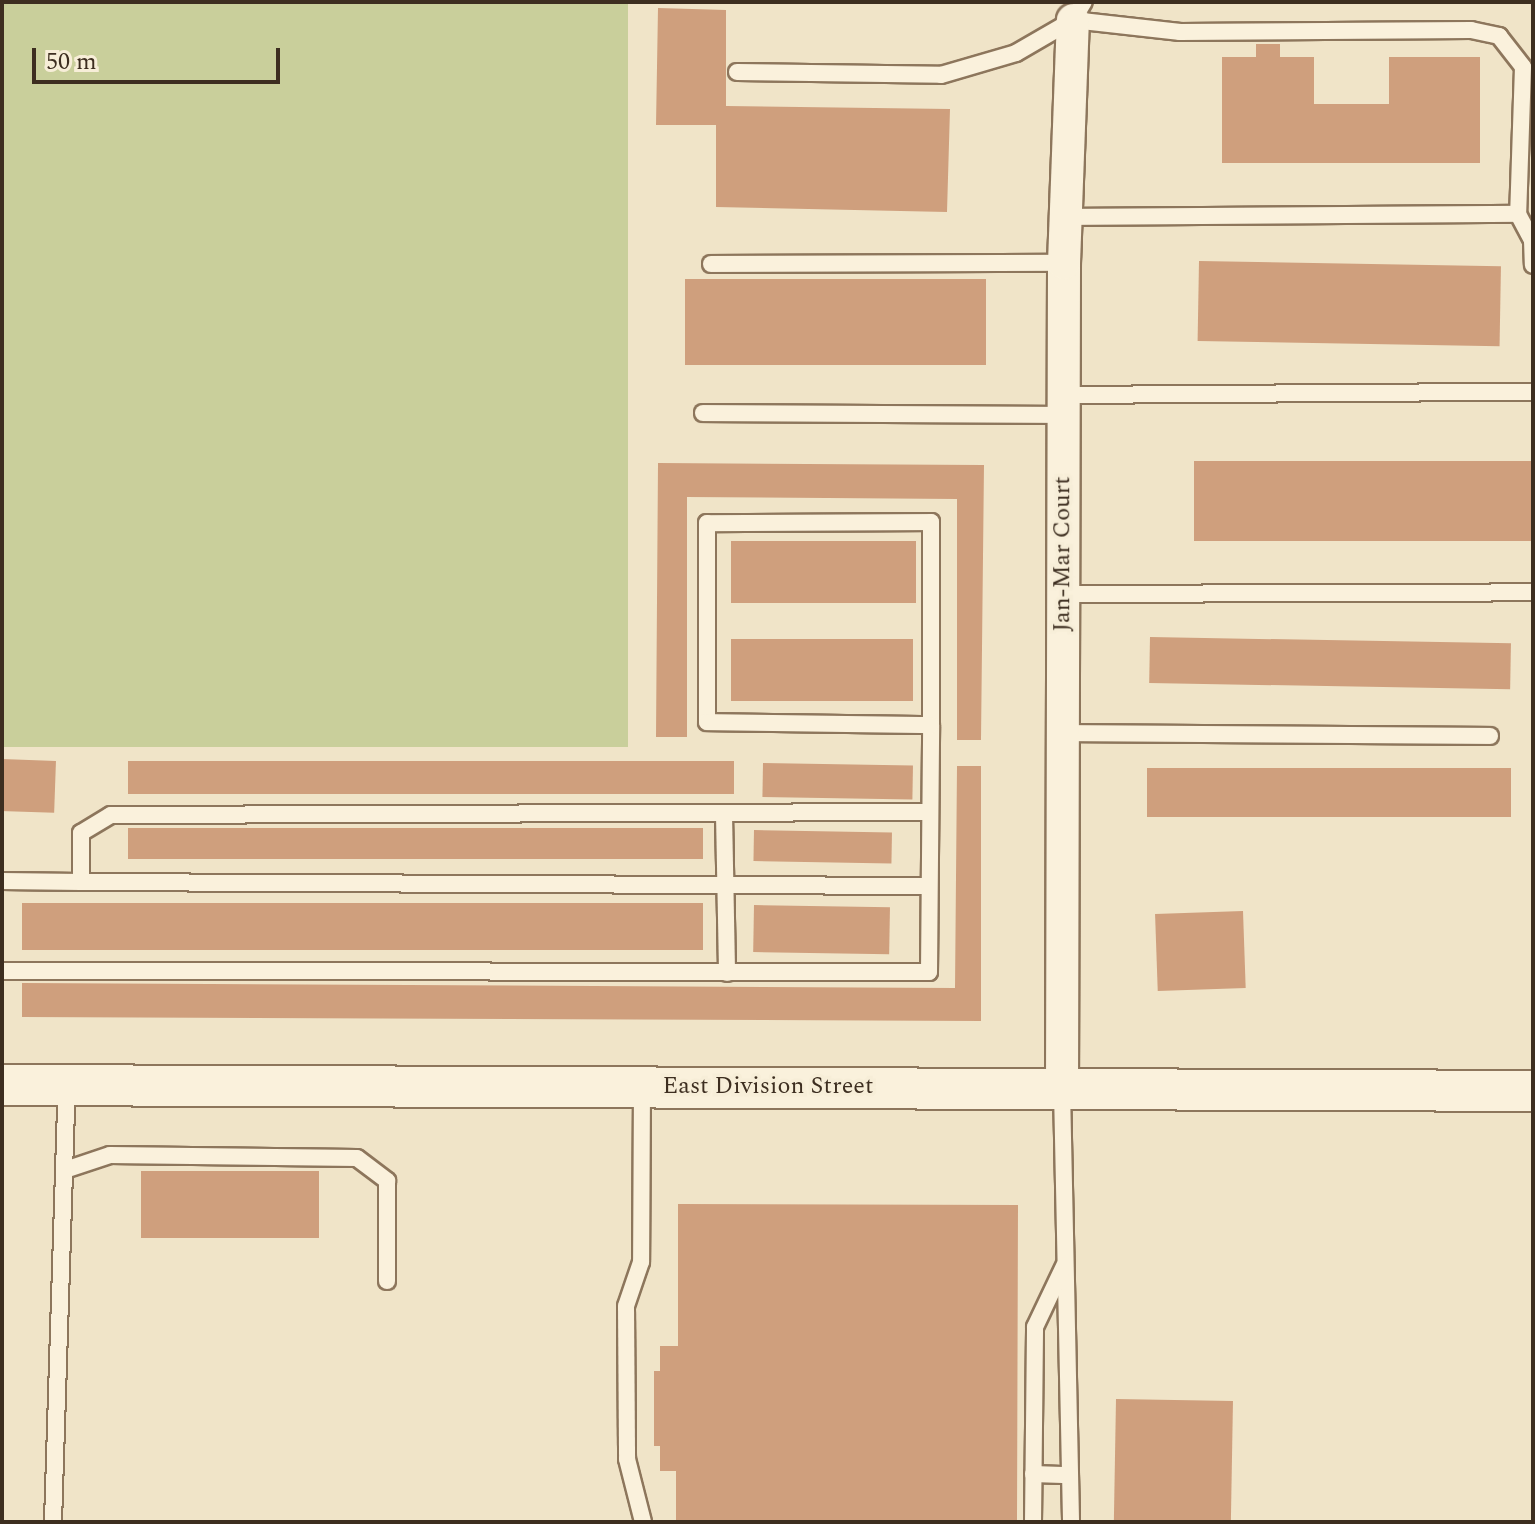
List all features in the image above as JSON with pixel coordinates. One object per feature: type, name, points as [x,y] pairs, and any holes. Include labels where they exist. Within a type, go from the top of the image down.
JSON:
[{"type":"street","name":"Jan-Mar Court","points":[[1062,1088],[1064,263],[1078,11]]},
{"type":"street","name":"East Division Street","points":[[2,1085],[1533,1091]]},
{"type":"lane","points":[[737,72],[941,75],[1016,53],[1078,11],[1180,32],[1471,30],[1499,36],[1523,67],[1518,214],[1532,240],[1533,265]]},
{"type":"lane","points":[[1066,217],[1518,214]]},
{"type":"lane","points":[[711,264],[1064,263]]},
{"type":"lane","points":[[703,413],[1533,392]]},
{"type":"lane","points":[[2,971],[929,972],[931,725],[931,522],[707,523],[707,722],[931,725]]},
{"type":"lane","points":[[1063,594],[1533,592]]},
{"type":"lane","points":[[1063,733],[1490,736]]},
{"type":"lane","points":[[81,882],[81,833],[111,815],[930,812]]},
{"type":"lane","points":[[724,814],[727,973]]},
{"type":"lane","points":[[2,881],[929,886]]},
{"type":"lane","points":[[53,1522],[67,1087]]},
{"type":"lane","points":[[642,1087],[641,1262],[626,1319],[627,1459],[643,1522]]},
{"type":"lane","points":[[1062,1088],[1071,1522]]},
{"type":"lane","points":[[65,1170],[110,1155],[357,1158],[387,1181],[387,1281]]},
{"type":"lane","points":[[1033,1522],[1035,1327],[1065,1263]]},
{"type":"lane","points":[[1033,1474],[1070,1475]]},
{"type":"green space","points":[[2,2],[628,2],[628,747],[2,747]]},
{"type":"building","points":[[658,8],[726,10],[726,106],[950,109],[947,212],[716,207],[716,125],[656,125]]},
{"type":"building","points":[[1256,44],[1280,44],[1280,57],[1314,57],[1314,104],[1389,104],[1389,57],[1480,57],[1480,163],[1222,163],[1222,57],[1256,57]]},
{"type":"building","points":[[1199,261],[1501,266],[1500,346],[1198,341]]},
{"type":"building","points":[[685,279],[986,279],[986,365],[685,365]]},
{"type":"building","points":[[1194,461],[1533,461],[1533,541],[1194,541]]},
{"type":"building","points":[[658,463],[984,465],[981,740],[957,740],[957,499],[687,497],[687,737],[656,737]]},
{"type":"building","points":[[731,541],[916,541],[916,603],[731,603]]},
{"type":"building","points":[[1150,637],[1511,643],[1510,689],[1149,683]]},
{"type":"building","points":[[731,639],[913,639],[913,701],[731,701]]},
{"type":"building","points":[[2,759],[56,761],[54,813],[2,811]]},
{"type":"building","points":[[128,761],[734,761],[734,794],[128,794]]},
{"type":"building","points":[[763,763],[913,766],[912,800],[762,797]]},
{"type":"building","points":[[957,766],[981,766],[981,1021],[22,1017],[22,983],[955,988]]},
{"type":"building","points":[[1147,768],[1511,768],[1511,817],[1147,817]]},
{"type":"building","points":[[128,828],[703,828],[703,859],[128,859]]},
{"type":"building","points":[[754,830],[892,832],[891,863],[753,861]]},
{"type":"building","points":[[22,903],[703,903],[703,950],[22,950]]},
{"type":"building","points":[[754,905],[890,907],[889,954],[753,952]]},
{"type":"building","points":[[1243,911],[1246,988],[1158,991],[1155,914]]},
{"type":"building","points":[[141,1171],[319,1171],[319,1238],[141,1238]]},
{"type":"building","points":[[678,1204],[1018,1205],[1017,1522],[676,1522],[676,1471],[660,1471],[660,1446],[654,1446],[654,1371],[660,1371],[660,1346],[678,1346]]},
{"type":"building","points":[[1116,1399],[1233,1401],[1231,1522],[1114,1522]]}]
